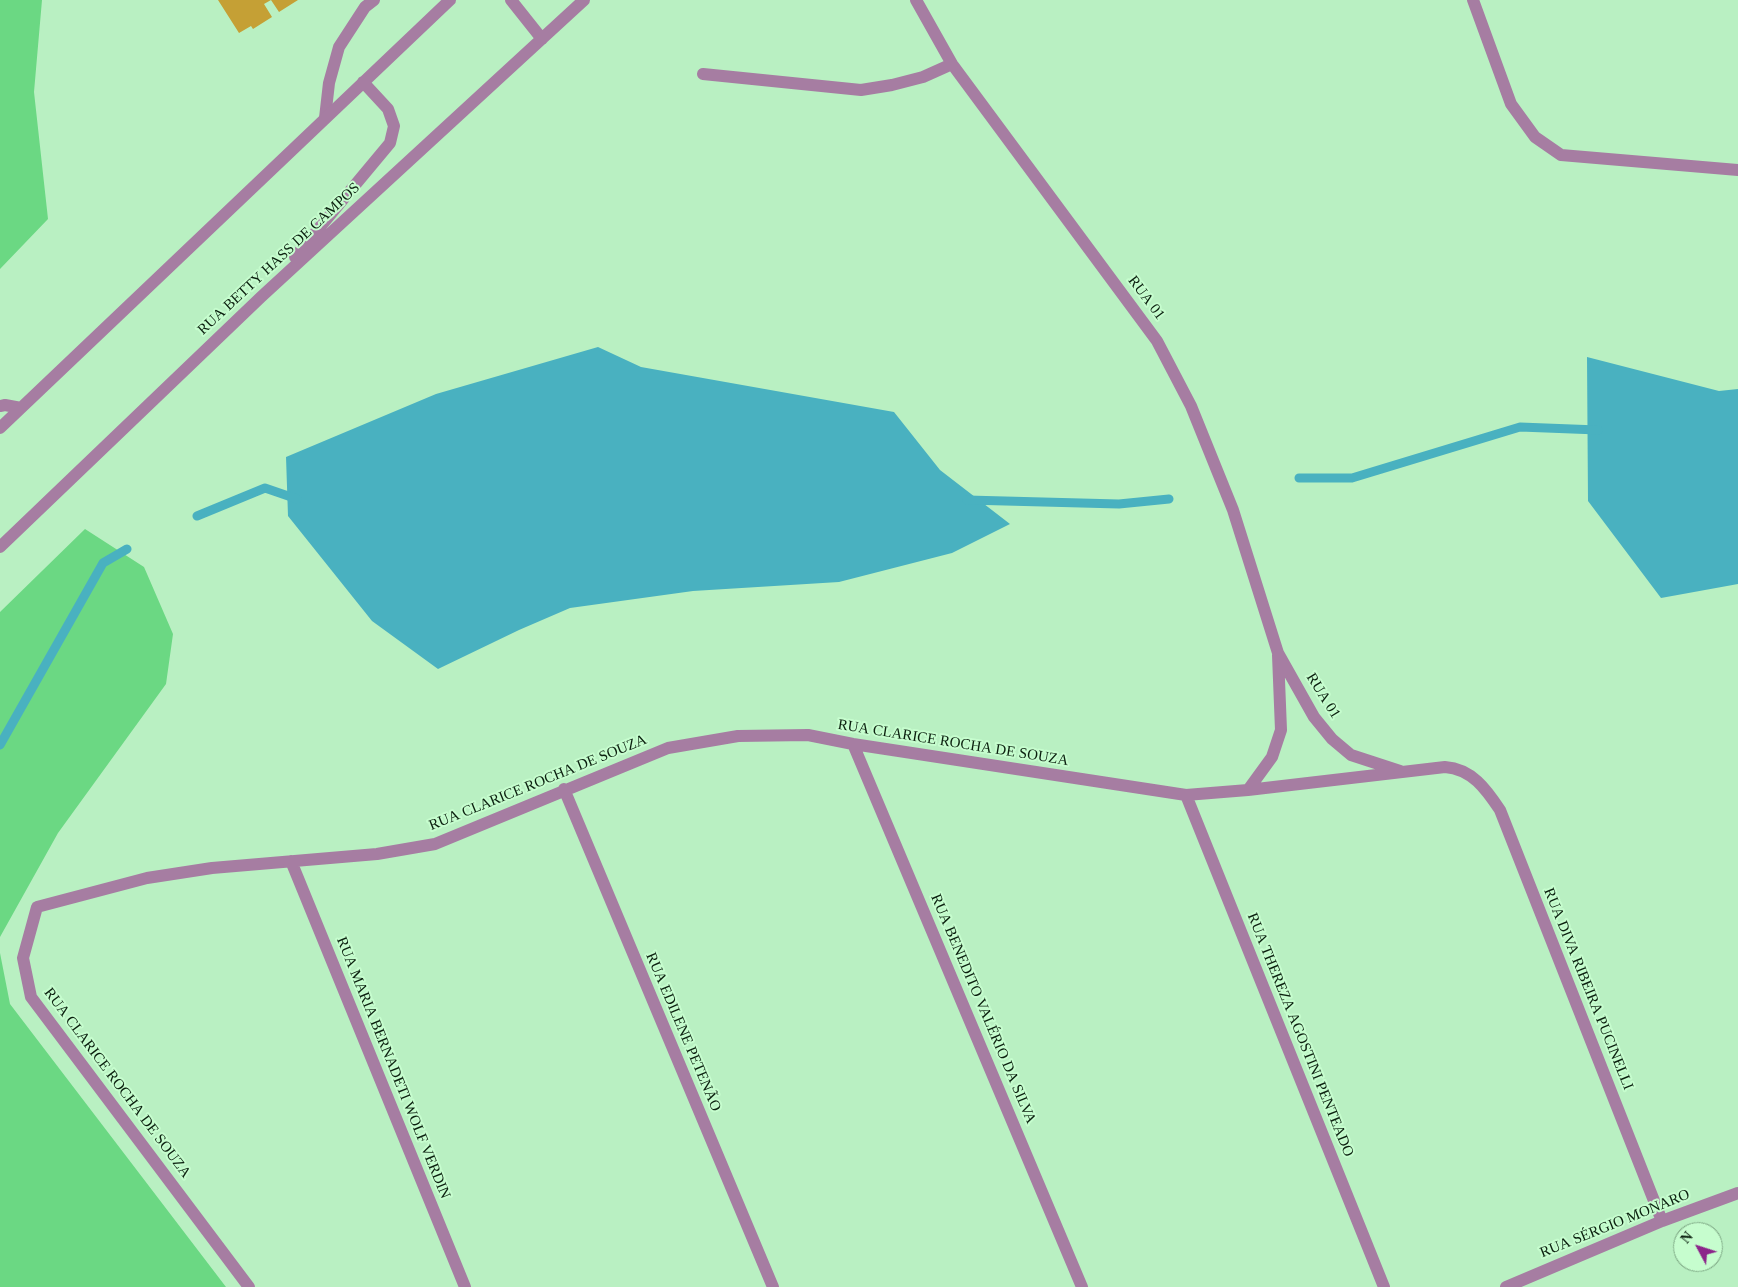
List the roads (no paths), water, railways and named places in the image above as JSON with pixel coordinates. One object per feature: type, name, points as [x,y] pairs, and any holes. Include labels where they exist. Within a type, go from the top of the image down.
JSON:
[{"type":"street","points":[[325,118],[329,83],[340,47],[365,7],[374,0]]},
{"type":"street","points":[[0,428],[450,0]]},
{"type":"street","points":[[511,0],[542,39]]},
{"type":"street","name":"RUA BETTY HASS DE CAMPOS","points":[[0,546],[261,297],[584,0]]},
{"type":"street","name":"RUA 01","points":[[916,0],[952,64],[1157,341],[1191,406],[1233,510],[1278,653],[1314,717],[1332,738],[1351,754],[1402,772]]},
{"type":"street","points":[[1473,0],[1512,104],[1535,137],[1561,155],[1738,170]]},
{"type":"street","points":[[703,74],[861,90],[892,86],[923,77],[952,64]]},
{"type":"street","points":[[261,297],[390,143],[394,126],[388,109],[363,82]]},
{"type":"street","points":[[0,406],[22,408]]},
{"type":"street","name":"RUA 01","points":[[1248,790],[1272,757],[1281,730],[1278,653]]},
{"type":"street","name":"RUA CLARICE ROCHA DE SOUZA","points":[[249,1287],[31,997],[24,958],[36,907],[147,878],[212,868],[377,854],[435,844],[564,789],[668,748],[738,736],[808,735],[853,744],[1186,795],[1248,790],[1445,767],[1455,767],[1472,776]]},
{"type":"street","name":"RUA BENEDITO VALÉRIO DA SILVA","points":[[853,744],[1082,1287]]},
{"type":"street","name":"RUA DIVA RIBEIRA PUCINELLI","points":[[1472,776],[1488,791],[1500,810],[1662,1221]]},
{"type":"street","name":"RUA EDILENE PETENÃO","points":[[564,789],[773,1287]]},
{"type":"street","name":"RUA THEREZA AGOSTINI PENTEADO","points":[[1186,795],[1384,1287]]},
{"type":"street","name":"RUA MARIA BERNADETI WOLF VERDIN","points":[[291,860],[465,1287]]},
{"type":"street","name":"RUA SÉRGIO MONARO","points":[[1506,1287],[1662,1221],[1738,1193]]},
{"type":"water","points":[[598,347],[641,367],[894,412],[940,470],[1010,524],[952,553],[839,582],[693,591],[570,608],[438,669],[372,621],[288,516],[286,457],[436,394]]},
{"type":"water","points":[[1587,357],[1719,391],[1738,389],[1738,584],[1661,598],[1588,501]]},
{"type":"waterway","points":[[1299,478],[1352,478],[1520,427],[1598,430]]},
{"type":"waterway","points":[[197,516],[265,488],[297,499]]},
{"type":"waterway","points":[[967,500],[1119,504],[1169,499]]},
{"type":"waterway","points":[[0,745],[103,563],[127,549]]}]
